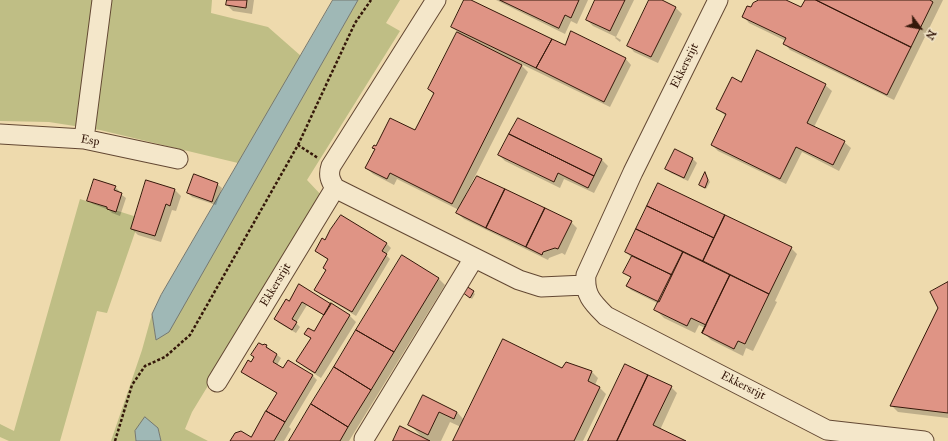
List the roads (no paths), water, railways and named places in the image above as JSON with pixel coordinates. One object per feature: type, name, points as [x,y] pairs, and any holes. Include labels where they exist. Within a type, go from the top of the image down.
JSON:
[{"type":"street","points":[[84,139],[102,0]]},
{"type":"street","points":[[436,0],[331,166],[329,174],[332,183],[335,188],[519,280],[541,287],[585,286]]},
{"type":"street","name":"Ekkersrijt","points":[[718,0],[633,172],[586,275],[585,286],[592,302],[606,316],[827,430],[924,441]]},
{"type":"street","name":"Esp","points":[[0,134],[84,139],[178,159]]},
{"type":"street","name":"Ekkersrijt","points":[[217,382],[335,188]]},
{"type":"street","points":[[364,439],[474,258]]},
{"type":"water","points":[[333,0],[358,0],[169,332],[156,340],[152,314],[161,295]]},
{"type":"water","points":[[145,417],[158,428],[161,441],[136,441],[135,431]]}]
